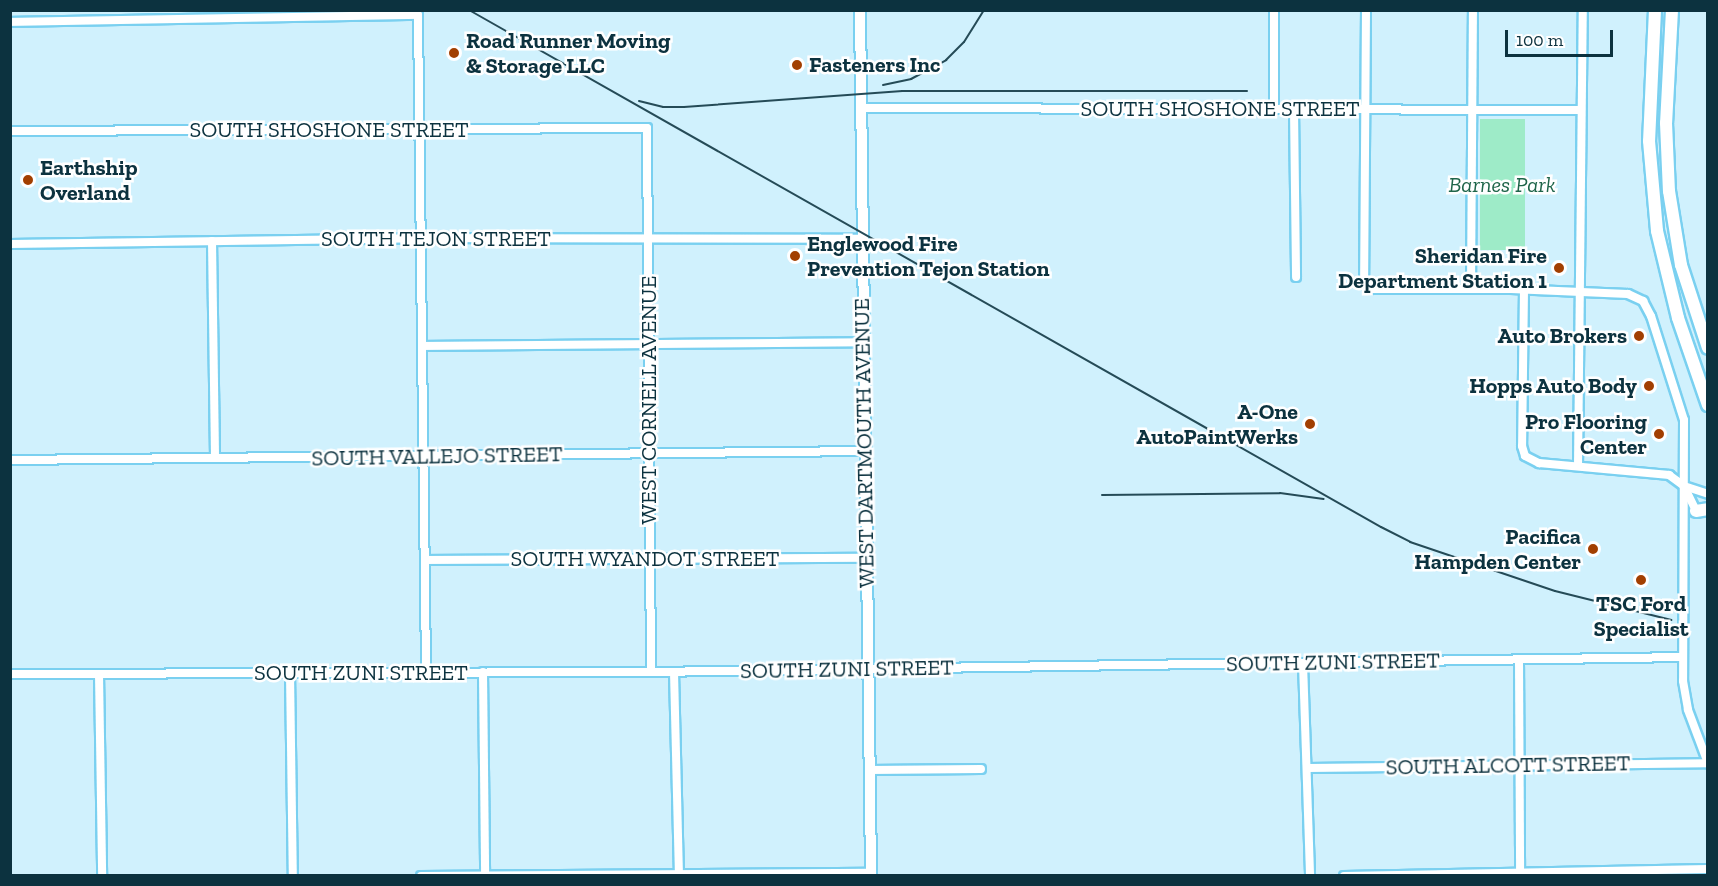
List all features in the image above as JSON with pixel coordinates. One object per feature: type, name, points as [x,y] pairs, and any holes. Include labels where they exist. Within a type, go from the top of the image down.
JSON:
[{"type":"highway","points":[[1655,10],[1649,141],[1657,231],[1675,307],[1707,405]]},
{"type":"highway","points":[[1672,10],[1666,123],[1669,190],[1681,265],[1707,348]]},
{"type":"main road","name":"WEST DARTMOUTH AVENUE","points":[[860,10],[862,342],[871,874]]},
{"type":"street","points":[[1274,10],[1274,109]]},
{"type":"street","points":[[1366,10],[1364,282],[1367,286],[1371,289],[1524,290],[1628,294],[1639,297],[1646,306],[1682,411],[1685,466],[1683,657],[1686,703],[1707,763]]},
{"type":"street","points":[[1471,289],[1473,10]]},
{"type":"street","points":[[1578,466],[1583,10]]},
{"type":"street","points":[[10,22],[418,15],[426,672]]},
{"type":"street","name":"SOUTH SHOSHONE STREET","points":[[860,108],[1581,110]]},
{"type":"street","points":[[1294,109],[1296,277]]},
{"type":"street","name":"SOUTH SHOSHONE STREET","points":[[10,131],[647,128]]},
{"type":"street","name":"WEST CORNELL AVENUE","points":[[647,128],[651,672]]},
{"type":"street","name":"SOUTH TEJON STREET","points":[[10,244],[421,238],[861,239]]},
{"type":"street","points":[[212,241],[215,458]]},
{"type":"street","points":[[1524,290],[1523,452],[1532,461],[1663,474],[1676,478],[1702,510]]},
{"type":"street","points":[[422,346],[862,342]]},
{"type":"street","name":"SOUTH VALLEJO STREET","points":[[10,460],[864,451]]},
{"type":"street","points":[[1684,486],[1707,494]]},
{"type":"street","points":[[1683,526],[1707,504]]},
{"type":"street","name":"SOUTH WYANDOT STREET","points":[[425,560],[866,558]]},
{"type":"street","name":"SOUTH ZUNI STREET","points":[[10,674],[674,672],[1683,657]]},
{"type":"street","points":[[1519,660],[1520,874]]},
{"type":"street","points":[[1303,663],[1311,876]]},
{"type":"street","points":[[483,672],[485,875]]},
{"type":"street","points":[[674,672],[679,874]]},
{"type":"street","points":[[290,673],[293,876]]},
{"type":"street","points":[[99,674],[102,876]]},
{"type":"street","name":"SOUTH ALCOTT STREET","points":[[1308,768],[1707,763]]},
{"type":"street","points":[[869,770],[981,769]]},
{"type":"street","points":[[1344,876],[1707,869]]},
{"type":"street","points":[[421,876],[871,874]]},
{"type":"green space","name":"Barnes Park","points":[[1480,119],[1525,119],[1525,250],[1480,250]]},
{"type":"railway","points":[[469,10],[1410,542],[1555,591],[1671,620]]},
{"type":"railway","points":[[883,85],[911,79],[946,60],[964,42],[984,10]]},
{"type":"railway","points":[[639,101],[663,107],[684,107],[902,91],[1247,91]]},
{"type":"railway","points":[[1102,495],[1280,493],[1324,499]]},
{"type":"place","name":"Road Runner Moving & Storage LLC","points":[[454,53]]},
{"type":"place","name":"Fasteners Inc","points":[[797,65]]},
{"type":"place","name":"Earthship Overland","points":[[28,180]]},
{"type":"place","name":"Englewood Fire Prevention Tejon Station","points":[[795,256]]},
{"type":"place","name":"Sheridan Fire Department Station 1","points":[[1559,268]]},
{"type":"place","name":"Auto Brokers","points":[[1639,336]]},
{"type":"place","name":"Hopps Auto Body","points":[[1649,386]]},
{"type":"place","name":"A-One AutoPaintWerks","points":[[1310,424]]},
{"type":"place","name":"Pro Flooring Center","points":[[1659,434]]},
{"type":"place","name":"Pacifica Hampden Center","points":[[1593,549]]},
{"type":"place","name":"TSC Ford Specialist","points":[[1641,580]]}]
